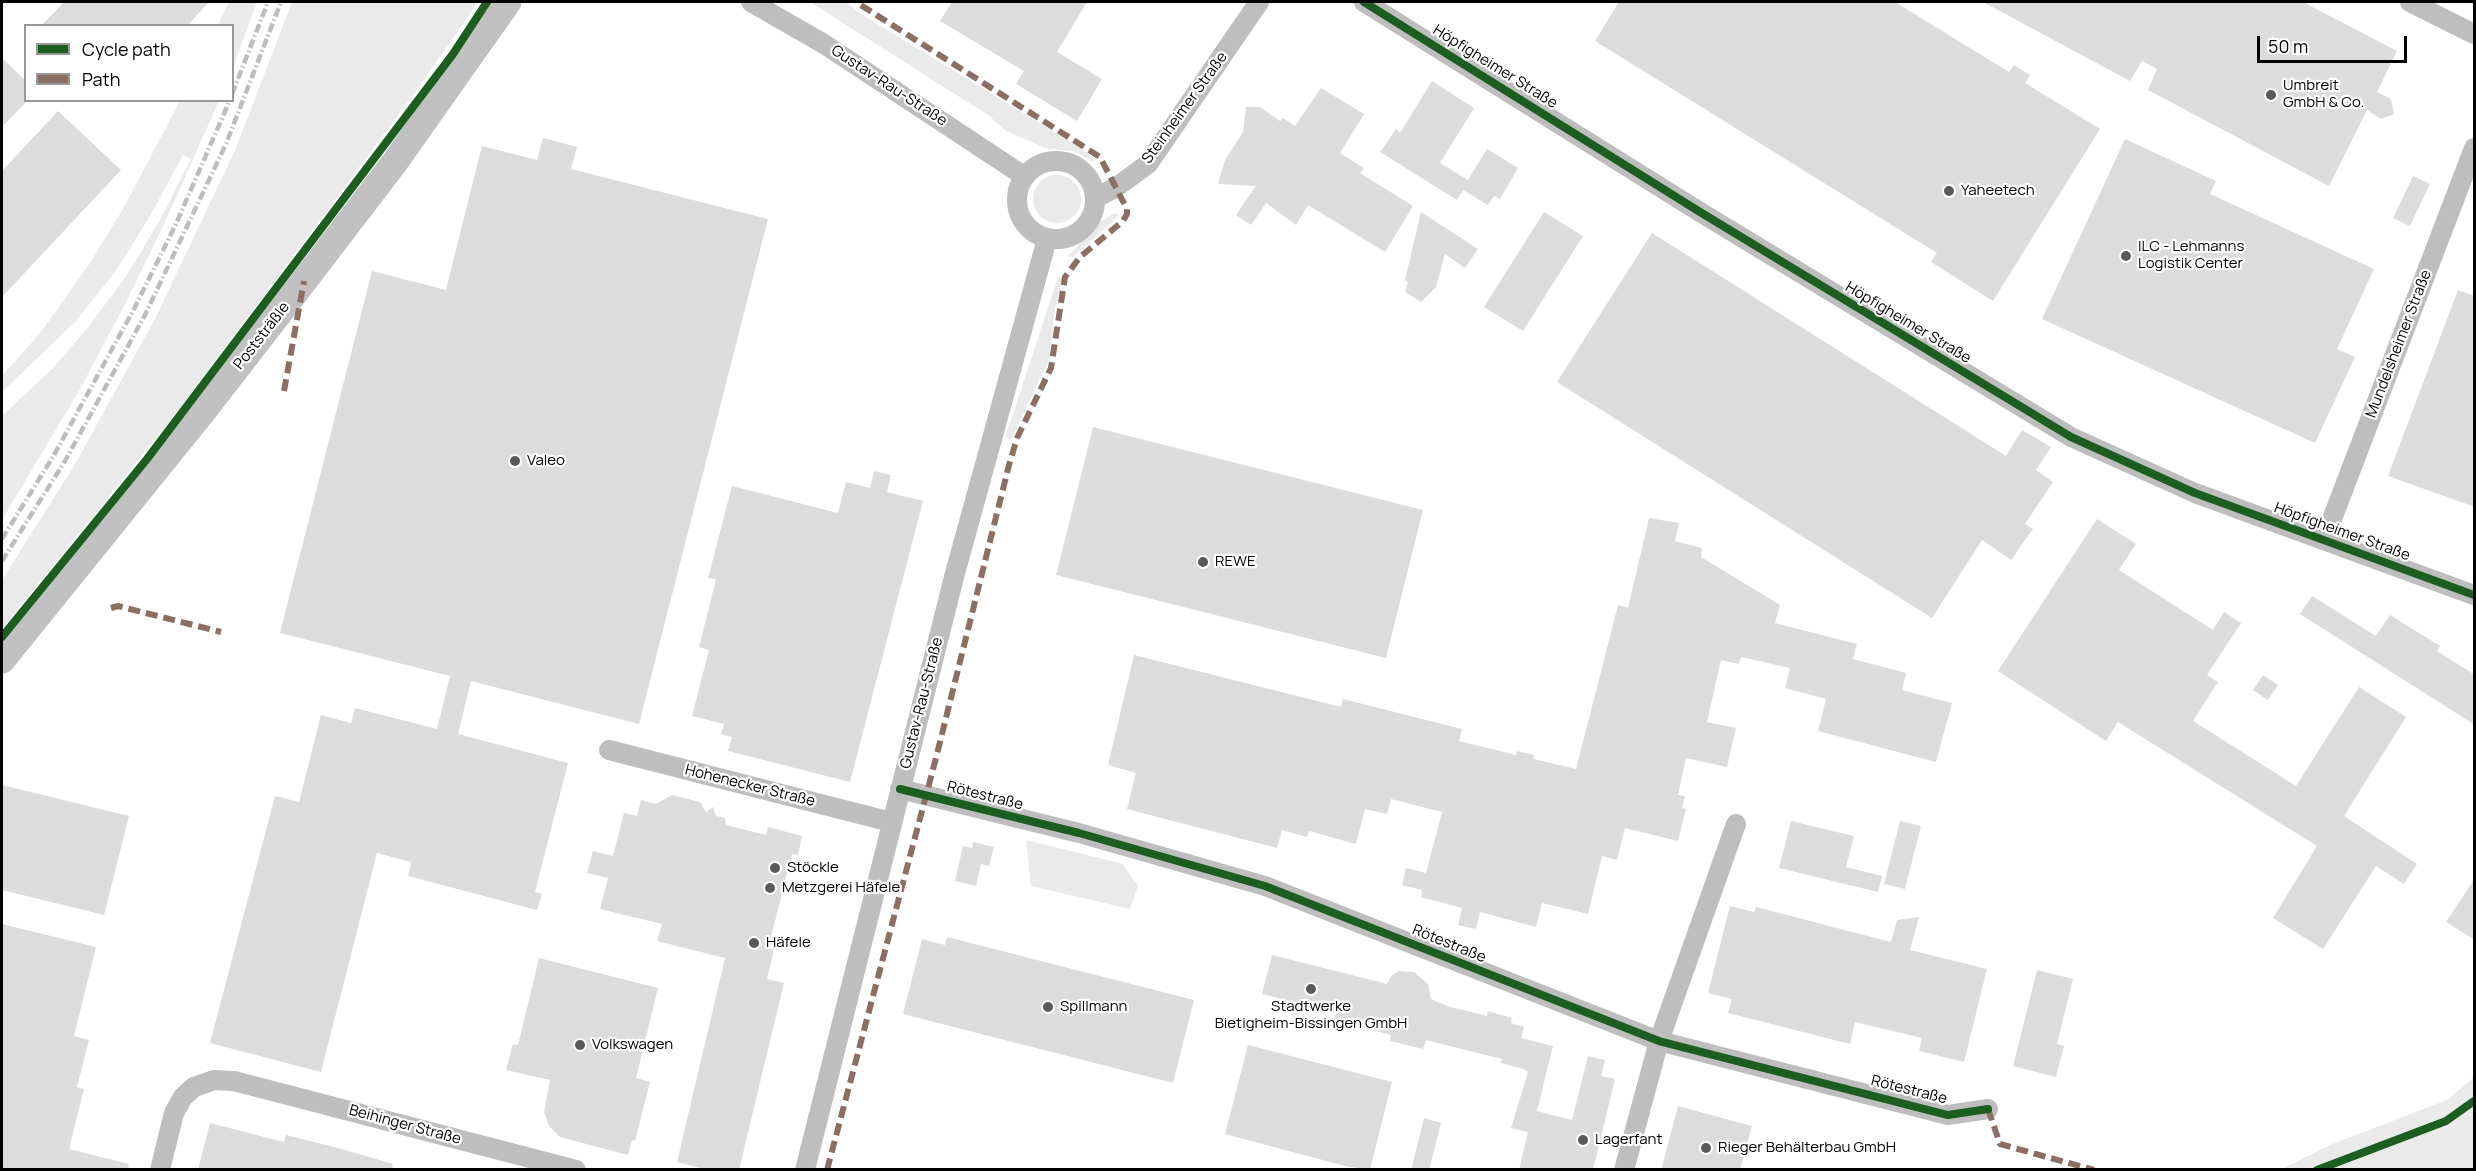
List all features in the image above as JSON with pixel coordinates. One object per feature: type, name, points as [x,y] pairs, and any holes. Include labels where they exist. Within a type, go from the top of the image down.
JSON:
[{"type":"main road","name":"Poststräßle","points":[[2,660],[169,455],[299,288],[395,162],[508,2]]},
{"type":"street","name":"Gustav-Rau-Straße","points":[[751,2],[824,44],[1024,176]]},
{"type":"street","name":"Steinheimer Straße","points":[[1095,198],[1115,188],[1148,164],[1259,2]]},
{"type":"street","name":"Höpfigheimer Straße","points":[[1364,2],[1700,212],[2071,437],[2195,493],[2475,595]]},
{"type":"street","points":[[2410,2],[2475,34]]},
{"type":"street","name":"Mundelsheimer Straße","points":[[2324,540],[2475,148]]},
{"type":"street","points":[[1047,161],[1061,161],[1074,165],[1085,173],[1092,185],[1095,198],[1094,210],[1081,230],[1065,238],[1047,239],[1030,230],[1018,213],[1017,194],[1024,176],[1035,166],[1047,161]]},
{"type":"street","name":"Gustav-Rau-Straße","points":[[805,1170],[954,577],[1047,239]]},
{"type":"street","name":"Hohenecker Straße","points":[[609,750],[891,822]]},
{"type":"street","name":"Rötestraße","points":[[900,789],[1079,832],[1265,886],[1659,1041],[1948,1115],[1988,1109]]},
{"type":"street","points":[[1624,1170],[1659,1041],[1736,824]]},
{"type":"street","name":"Beihinger Straße","points":[[160,1170],[174,1113],[183,1097],[194,1087],[214,1080],[234,1081],[576,1170]]},
{"type":"shaded area","points":[[229,2],[257,2],[234,64],[234,24],[218,24]]},
{"type":"shaded area","points":[[292,2],[478,2],[419,87],[177,412],[2,629],[2,580],[74,466],[155,319],[236,148]]},
{"type":"shaded area","points":[[810,2],[846,2],[861,14],[1074,144],[1094,158],[1094,162],[1074,151],[1048,149],[1006,131],[988,115]]},
{"type":"shaded area","points":[[179,102],[219,102],[166,220],[125,304],[80,389],[2,520],[2,416],[53,368],[85,331],[125,278],[160,220],[191,159],[183,155],[150,216],[115,272],[75,322],[2,392],[2,376],[41,332],[90,263],[123,209]]},
{"type":"shaded area","points":[[1052,175],[1062,175],[1074,182],[1081,194],[1081,204],[1074,216],[1062,223],[1052,223],[1037,212],[1033,204],[1033,194],[1044,179]]},
{"type":"shaded area","points":[[1115,213],[1119,216],[1072,258],[1068,256],[1100,222]]},
{"type":"shaded area","points":[[1058,277],[1063,278],[1055,309],[1050,358],[1011,440],[1006,436],[1007,432]]},
{"type":"shaded area","points":[[1026,840],[1123,864],[1138,886],[1130,909],[1031,886]]},
{"type":"shaded area","points":[[2474,1077],[2474,1169],[2282,1169],[2330,1145],[2447,1100]]},
{"type":"building","points":[[64,2],[209,2],[189,24],[43,24]]},
{"type":"building","points":[[952,2],[1087,2],[1057,52],[1102,79],[1077,121],[1016,84],[1024,71],[940,21]]},
{"type":"building","name":"Yaheetech","points":[[1619,2],[1895,2],[2009,72],[2014,65],[2030,75],[2025,83],[2100,129],[1993,301],[1931,262],[1937,253],[1595,41]]},
{"type":"building","name":"Umbreit GmbH & Co.","points":[[1983,2],[2303,2],[2397,51],[2377,92],[2391,99],[2394,114],[2381,119],[2367,110],[2329,186],[2148,90],[2157,69],[2142,61],[2130,81]]},
{"type":"building","points":[[2,58],[24,79],[24,102],[26,102],[2,127]]},
{"type":"building","points":[[1432,81],[1474,108],[1440,163],[1468,180],[1487,149],[1518,168],[1500,199],[1494,196],[1488,205],[1463,190],[1457,200],[1380,152],[1396,129],[1400,133]]},
{"type":"building","points":[[1321,88],[1364,114],[1340,153],[1364,168],[1360,173],[1413,206],[1385,252],[1308,205],[1296,225],[1266,203],[1251,225],[1236,215],[1256,186],[1218,184],[1225,160],[1243,132],[1246,107],[1260,107],[1280,121],[1283,118],[1295,126]]},
{"type":"building","points":[[58,111],[121,170],[2,297],[2,171]]},
{"type":"building","name":"Valeo","points":[[543,138],[577,147],[571,169],[768,219],[639,724],[471,681],[458,734],[568,763],[535,892],[542,894],[537,910],[408,876],[411,862],[377,853],[321,1072],[210,1043],[275,796],[299,802],[321,715],[351,723],[355,708],[437,729],[450,676],[280,633],[372,271],[446,290],[482,146],[537,160]]},
{"type":"building","points":[[2125,139],[2216,181],[2210,194],[2374,269],[2337,349],[2355,357],[2315,443],[2042,319]]},
{"type":"building","points":[[2413,176],[2430,184],[2410,226],[2393,218]]},
{"type":"building","points":[[1421,212],[1478,249],[1465,268],[1445,254],[1436,287],[1421,302],[1405,292],[1408,282],[1405,280]]},
{"type":"building","points":[[1544,212],[1583,236],[1523,331],[1484,307]]},
{"type":"building","points":[[1652,233],[2006,456],[2022,430],[2051,447],[2036,470],[2053,482],[2025,524],[2033,529],[2011,560],[1982,540],[1932,618],[1557,382]]},
{"type":"building","points":[[2458,290],[2475,296],[2475,507],[2388,476]]},
{"type":"building","points":[[1093,427],[1423,510],[1386,658],[1056,575]]},
{"type":"building","points":[[874,471],[891,475],[887,492],[923,501],[850,782],[728,751],[732,737],[721,734],[724,724],[692,716],[709,650],[699,647],[716,579],[708,578],[732,486],[838,513],[846,482],[870,488]]},
{"type":"building","points":[[1649,518],[1679,523],[1675,541],[1702,548],[1701,557],[1780,605],[1775,623],[1857,644],[1853,659],[1906,673],[1902,690],[1952,703],[1936,762],[1818,731],[1826,699],[1785,688],[1790,668],[1741,657],[1739,664],[1721,660],[1707,722],[1736,728],[1727,767],[1686,758],[1678,795],[1685,796],[1682,808],[1686,809],[1678,841],[1625,828],[1617,860],[1602,856],[1588,914],[1542,903],[1536,927],[1480,912],[1476,929],[1458,925],[1462,908],[1421,897],[1422,890],[1402,885],[1406,868],[1426,873],[1442,812],[1391,799],[1387,814],[1365,809],[1356,844],[1309,831],[1307,837],[1282,830],[1277,848],[1127,809],[1136,773],[1108,765],[1134,655],[1341,707],[1343,699],[1462,729],[1459,741],[1516,755],[1517,751],[1534,755],[1533,759],[1576,769],[1618,605],[1628,608]]},
{"type":"building","points":[[2097,519],[2136,544],[2119,570],[2213,630],[2224,612],[2241,623],[2207,675],[2218,682],[2193,721],[2296,786],[2359,687],[2406,717],[2344,816],[2417,864],[2404,884],[2376,866],[2323,949],[2273,918],[2317,846],[2118,722],[2106,741],[1998,671]]},
{"type":"building","points":[[2312,596],[2376,636],[2390,615],[2440,646],[2437,651],[2475,675],[2475,725],[2300,614]]},
{"type":"building","points":[[2263,675],[2278,685],[2268,700],[2253,690]]},
{"type":"building","points":[[2,785],[129,816],[104,915],[2,890]]},
{"type":"building","points":[[672,795],[700,802],[706,812],[713,807],[716,816],[725,818],[726,825],[766,835],[768,827],[802,836],[798,855],[792,854],[768,949],[774,949],[767,979],[784,983],[739,1170],[708,1170],[677,1162],[725,958],[657,941],[662,924],[600,909],[608,878],[587,873],[593,851],[613,856],[624,813],[637,816],[641,800],[656,804]]},
{"type":"building","points":[[1791,821],[1854,836],[1846,867],[1882,876],[1878,892],[1779,868]]},
{"type":"building","points":[[1900,821],[1921,826],[1905,889],[1884,884]]},
{"type":"building","points":[[973,842],[994,847],[989,866],[981,864],[976,886],[955,881],[963,846],[972,848]]},
{"type":"building","points":[[2475,878],[2475,940],[2446,922]]},
{"type":"building","points":[[1730,906],[1754,912],[1756,907],[1891,942],[1897,920],[1919,917],[1910,950],[1987,969],[1964,1062],[1919,1051],[1922,1038],[1855,1022],[1850,1044],[1728,1013],[1732,999],[1708,993]]},
{"type":"building","points":[[2,924],[96,947],[74,1036],[89,1040],[77,1087],[84,1089],[69,1149],[129,1164],[128,1170],[2,1170]]},
{"type":"building","name":"Spillmann","points":[[947,937],[1194,1000],[1173,1083],[903,1014],[922,939],[945,945]]},
{"type":"building","points":[[1272,955],[1387,984],[1391,976],[1399,971],[1414,972],[1428,984],[1431,999],[1447,1006],[1487,1016],[1488,1011],[1512,1018],[1511,1023],[1524,1027],[1521,1038],[1553,1046],[1537,1111],[1572,1120],[1588,1056],[1605,1060],[1601,1076],[1615,1079],[1593,1170],[1519,1170],[1528,1132],[1511,1128],[1528,1072],[1524,1069],[1501,1063],[1502,1059],[1426,1040],[1423,1049],[1390,1041],[1391,1035],[1334,1020],[1336,1012],[1262,994]]},
{"type":"building","points":[[539,958],[658,988],[636,1078],[650,1082],[635,1141],[632,1140],[628,1155],[560,1137],[549,1126],[544,1112],[550,1080],[506,1070],[513,1044],[518,1045]]},
{"type":"building","points":[[2037,970],[2073,979],[2057,1044],[2064,1046],[2056,1077],[2013,1066]]},
{"type":"building","points":[[1248,1045],[1392,1082],[1370,1170],[1345,1166],[1225,1134]]},
{"type":"building","name":"Rieger Behälterbau GmbH","points":[[1678,1106],[1752,1126],[1740,1170],[1661,1170]]},
{"type":"building","points":[[1424,1118],[1441,1123],[1429,1170],[1411,1170]]},
{"type":"building","points":[[210,1123],[284,1142],[286,1135],[342,1149],[393,1164],[392,1170],[198,1170]]},
{"type":"railway","points":[[234,89],[268,2]]},
{"type":"railway","points":[[2,561],[65,461],[145,315],[226,144],[281,2]]},
{"type":"railway","points":[[2,539],[54,455],[134,309],[176,224],[229,102]]},
{"type":"marked path","points":[[827,1170],[936,758],[1009,465],[1017,438],[1051,368],[1065,277],[1080,257],[1123,221],[1127,214],[1127,209],[1100,157],[856,2]]},
{"type":"marked path","points":[[284,391],[304,281]]},
{"type":"marked path","points":[[111,608],[118,606],[221,632]]},
{"type":"marked path","points":[[1988,1109],[2000,1144],[2094,1170]]},
{"type":"cycle path","points":[[2,637],[147,459],[453,54],[487,2]]},
{"type":"cycle path","points":[[1364,2],[1700,212],[2071,437],[2195,493],[2474,595]]},
{"type":"cycle path","points":[[900,789],[1079,833],[1265,886],[1659,1041],[1948,1115],[1988,1109]]},
{"type":"cycle path","points":[[2317,1170],[2446,1121],[2474,1101]]},
{"type":"place","name":"Umbreit GmbH & Co.","points":[[2271,95]]},
{"type":"place","name":"Yaheetech","points":[[1949,191]]},
{"type":"place","name":"ILC - Lehmanns Logistik Center","points":[[2126,256]]},
{"type":"place","name":"Valeo","points":[[515,461]]},
{"type":"place","name":"REWE","points":[[1203,562]]},
{"type":"place","name":"Stöckle","points":[[775,868]]},
{"type":"place","name":"Metzgerei Häfele","points":[[770,888]]},
{"type":"place","name":"Häfele","points":[[754,943]]},
{"type":"place","name":"Stadtwerke Bietigheim-Bissingen GmbH","points":[[1311,989]]},
{"type":"place","name":"Spillmann","points":[[1048,1007]]},
{"type":"place","name":"Volkswagen","points":[[580,1045]]},
{"type":"place","name":"Lagerfant","points":[[1583,1140]]},
{"type":"place","name":"Rieger Behälterbau GmbH","points":[[1706,1148]]}]
